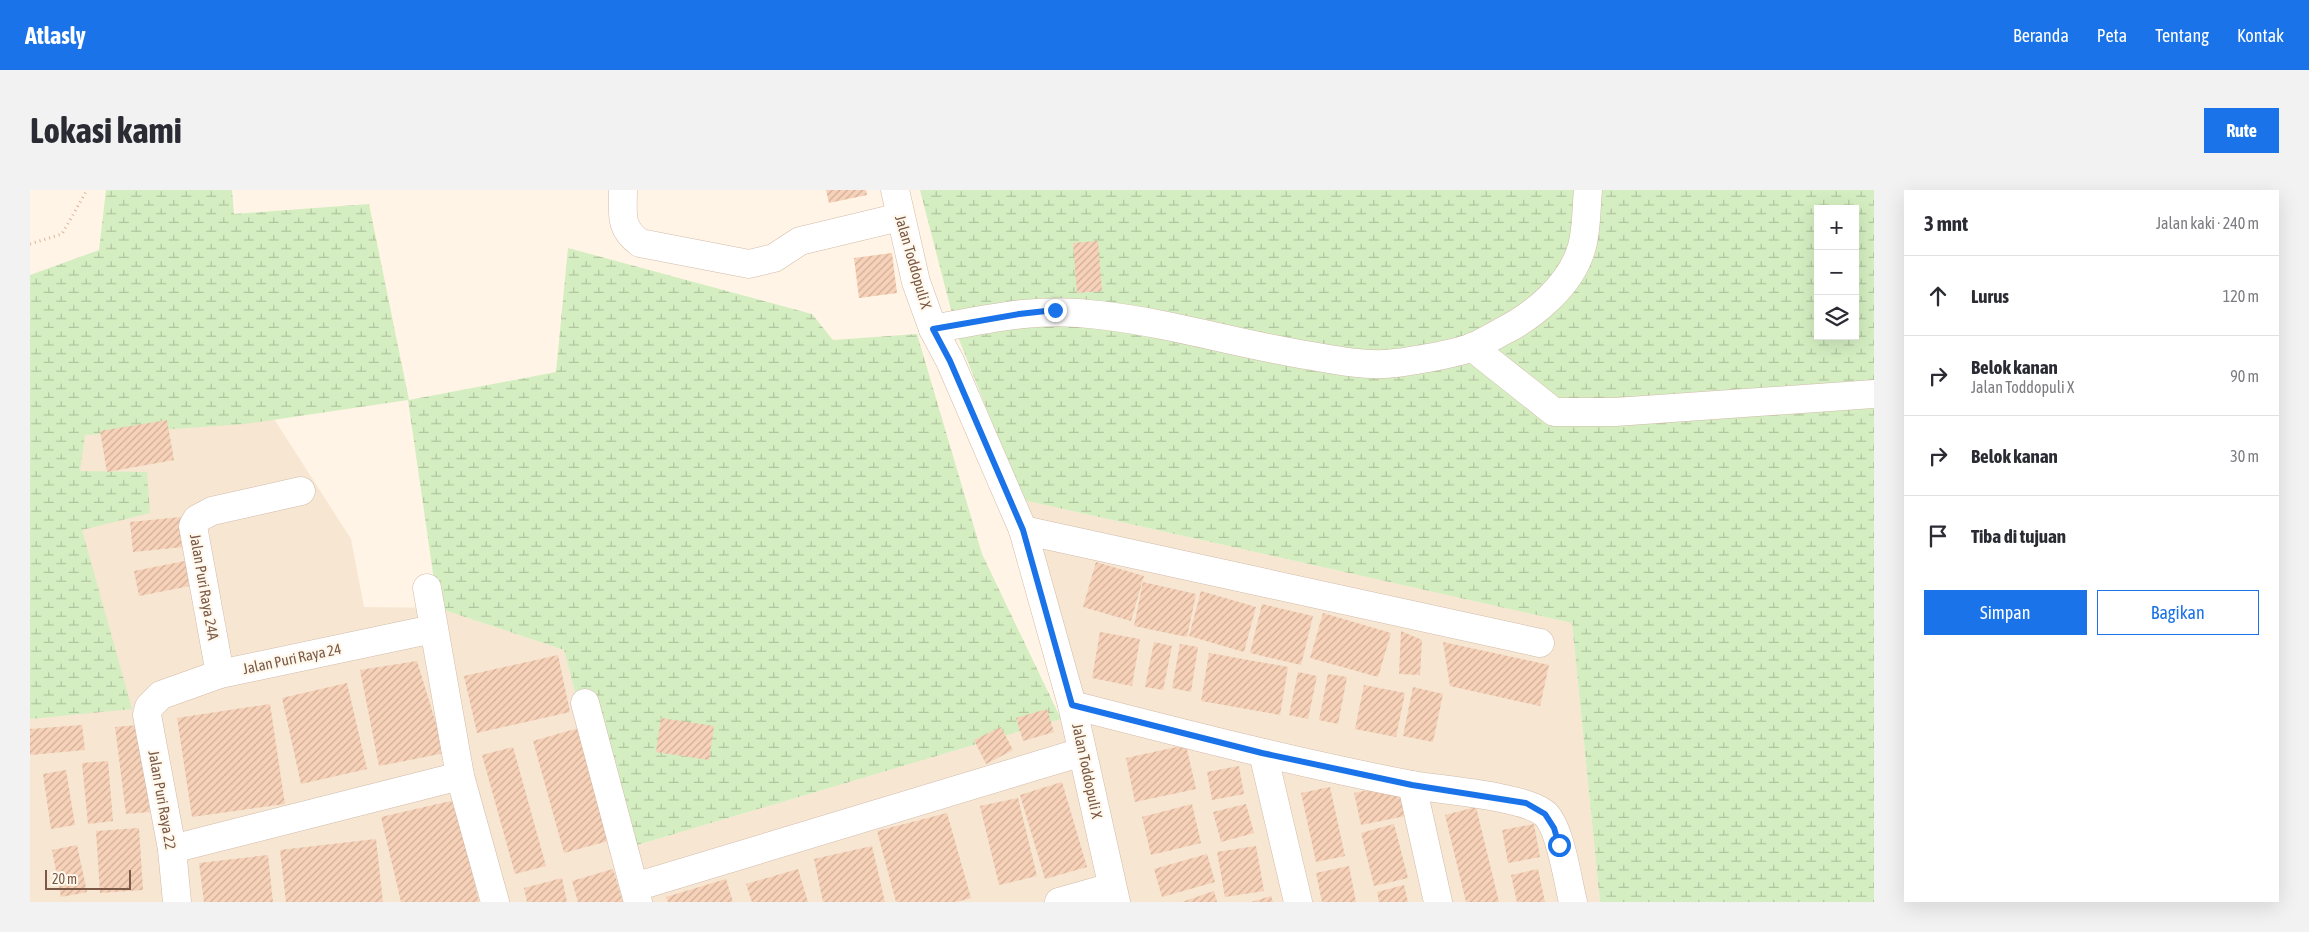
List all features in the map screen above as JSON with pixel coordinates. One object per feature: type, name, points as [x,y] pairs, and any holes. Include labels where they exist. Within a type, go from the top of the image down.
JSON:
[{"type":"street","points":[[622,190],[623,224],[629,235],[640,243],[749,264],[774,258],[800,241],[900,216]]},
{"type":"street","name":"Jalan Toddopuli X","points":[[894,190],[916,282],[933,329],[950,361],[1023,530],[1072,705],[1114,894]]},
{"type":"street","points":[[933,329],[1019,314],[1055,310],[1130,319],[1268,349],[1351,362],[1384,364],[1472,347],[1521,322],[1553,293],[1573,269],[1585,230],[1588,190]]},
{"type":"street","points":[[1472,347],[1554,412],[1615,412],[1874,394]]},
{"type":"street","name":"Jalan Puri Raya 24A","points":[[220,674],[193,526],[197,519],[212,511],[301,491]]},
{"type":"street","points":[[1023,530],[1540,643]]},
{"type":"street","points":[[427,588],[460,776],[495,902]]},
{"type":"street","name":"Jalan Puri Raya 24","points":[[154,701],[161,695],[220,674],[433,629]]},
{"type":"street","name":"Jalan Puri Raya 22","points":[[154,701],[147,715],[172,849],[177,902]]},
{"type":"street","points":[[585,703],[637,895],[1082,752]]},
{"type":"street","points":[[1072,705],[1262,753],[1412,785],[1526,803],[1545,814],[1554,828],[1573,902]]},
{"type":"street","points":[[1262,753],[1298,902]]},
{"type":"street","points":[[172,849],[460,776]]},
{"type":"street","points":[[1412,785],[1438,902]]},
{"type":"street","points":[[1059,902],[1114,894]]},
{"type":"path","points":[[30,244],[62,234],[86,190]]},
{"type":"shaded area","points":[[251,383],[351,539],[364,607],[438,608],[564,650],[617,851],[1061,719],[1087,722],[1023,500],[1572,623],[1600,902],[30,902],[30,691],[54,412]]},
{"type":"green space","points":[[106,190],[232,190],[234,214],[369,204],[409,400],[556,372],[568,248],[812,314],[833,340],[917,334],[982,554],[1061,719],[617,851],[564,650],[438,608],[408,400],[245,424],[85,435],[80,471],[147,472],[150,513],[82,530],[132,709],[30,719],[30,275],[99,250]]},
{"type":"green space","points":[[920,190],[1874,190],[1874,902],[1600,902],[1572,623],[1023,500],[958,337]]},
{"type":"building","points":[[826,190],[866,190],[867,195],[829,203]]},
{"type":"building","points":[[1098,241],[1102,291],[1077,293],[1073,243]]},
{"type":"building","points":[[892,253],[897,293],[859,298],[854,258]]},
{"type":"building","points":[[167,420],[174,460],[107,472],[100,431]]},
{"type":"building","points":[[181,517],[184,547],[133,552],[130,522]]},
{"type":"building","points":[[185,561],[190,586],[139,596],[134,571]]},
{"type":"building","points":[[1096,562],[1144,576],[1131,621],[1083,607]]},
{"type":"building","points":[[1143,582],[1196,594],[1187,637],[1134,626]]},
{"type":"building","points":[[1201,591],[1256,607],[1244,652],[1189,636]]},
{"type":"building","points":[[1262,604],[1313,616],[1301,665],[1250,653]]},
{"type":"building","points":[[1323,613],[1391,633],[1378,677],[1310,658]]},
{"type":"building","points":[[1401,631],[1422,640],[1420,675],[1399,674]]},
{"type":"building","points":[[1100,632],[1140,639],[1132,686],[1092,678]]},
{"type":"building","points":[[1154,642],[1172,646],[1163,690],[1145,687]]},
{"type":"building","points":[[1443,642],[1549,665],[1540,706],[1450,686]]},
{"type":"building","points":[[1180,644],[1198,647],[1191,692],[1172,688]]},
{"type":"building","points":[[1209,653],[1288,667],[1280,715],[1201,701]]},
{"type":"building","points":[[558,655],[570,712],[477,733],[464,676]]},
{"type":"building","points":[[417,661],[445,753],[379,766],[360,670]]},
{"type":"building","points":[[1298,672],[1317,676],[1308,719],[1289,715]]},
{"type":"building","points":[[1328,674],[1347,677],[1338,724],[1319,720]]},
{"type":"building","points":[[347,683],[367,769],[301,784],[282,698]]},
{"type":"building","points":[[1364,685],[1405,693],[1396,737],[1355,729]]},
{"type":"building","points":[[1413,687],[1443,694],[1433,742],[1403,736]]},
{"type":"building","points":[[270,704],[285,804],[192,817],[177,718]]},
{"type":"building","points":[[1047,709],[1054,732],[1023,741],[1016,718]]},
{"type":"building","points":[[661,718],[714,726],[709,760],[656,752]]},
{"type":"building","points":[[82,725],[85,750],[30,755],[30,729]]},
{"type":"building","points":[[139,725],[150,812],[126,814],[115,727]]},
{"type":"building","points":[[582,727],[612,840],[564,853],[533,741]]},
{"type":"building","points":[[1001,727],[1013,750],[986,764],[974,740]]},
{"type":"building","points":[[1186,745],[1196,789],[1135,802],[1126,758]]},
{"type":"building","points":[[513,747],[546,866],[515,874],[482,755]]},
{"type":"building","points":[[108,761],[113,821],[88,824],[82,763]]},
{"type":"building","points":[[1239,766],[1244,794],[1212,800],[1207,772]]},
{"type":"building","points":[[66,770],[75,825],[51,829],[43,774]]},
{"type":"building","points":[[1062,782],[1087,867],[1045,879],[1020,795]]},
{"type":"building","points":[[1398,784],[1405,816],[1361,825],[1354,793]]},
{"type":"building","points":[[1330,787],[1345,856],[1316,862],[1301,793]]},
{"type":"building","points":[[1018,798],[1037,876],[999,885],[980,806]]},
{"type":"building","points":[[455,800],[479,902],[401,902],[381,817]]},
{"type":"building","points":[[1192,804],[1201,843],[1151,855],[1142,817]]},
{"type":"building","points":[[1246,804],[1254,833],[1221,842],[1213,812]]},
{"type":"building","points":[[1476,807],[1499,902],[1466,902],[1445,815]]},
{"type":"building","points":[[947,813],[971,898],[956,902],[896,902],[877,831]]},
{"type":"building","points":[[1394,824],[1408,878],[1374,886],[1361,833]]},
{"type":"building","points":[[1534,824],[1540,857],[1508,863],[1502,830]]},
{"type":"building","points":[[139,828],[143,890],[100,893],[96,831]]},
{"type":"building","points":[[376,839],[383,902],[286,902],[280,850]]},
{"type":"building","points":[[77,845],[87,892],[61,897],[52,850]]},
{"type":"building","points":[[872,846],[885,902],[823,902],[814,859]]},
{"type":"building","points":[[1256,846],[1264,891],[1225,897],[1217,852]]},
{"type":"building","points":[[1207,854],[1215,882],[1162,897],[1154,869]]},
{"type":"building","points":[[268,855],[273,902],[204,902],[199,863]]},
{"type":"building","points":[[1349,866],[1356,902],[1322,902],[1316,873]]},
{"type":"building","points":[[613,869],[623,902],[578,902],[572,881]]},
{"type":"building","points":[[798,869],[808,902],[752,902],[746,884]]},
{"type":"building","points":[[1538,869],[1545,902],[1517,902],[1511,875]]},
{"type":"building","points":[[562,878],[567,902],[527,902],[524,888]]},
{"type":"building","points":[[726,879],[733,902],[668,902],[666,897]]},
{"type":"building","points":[[1404,885],[1408,902],[1379,902],[1377,892]]},
{"type":"building","points":[[1214,891],[1217,902],[1182,902]]},
{"type":"building","points":[[1271,896],[1273,902],[1251,902]]},
{"type":"route","points":[[1055,310],[1019,314],[933,329],[950,361],[1023,530],[1055,637],[1072,705],[1262,753],[1412,785],[1526,803],[1545,814],[1554,828],[1559,845]]}]
